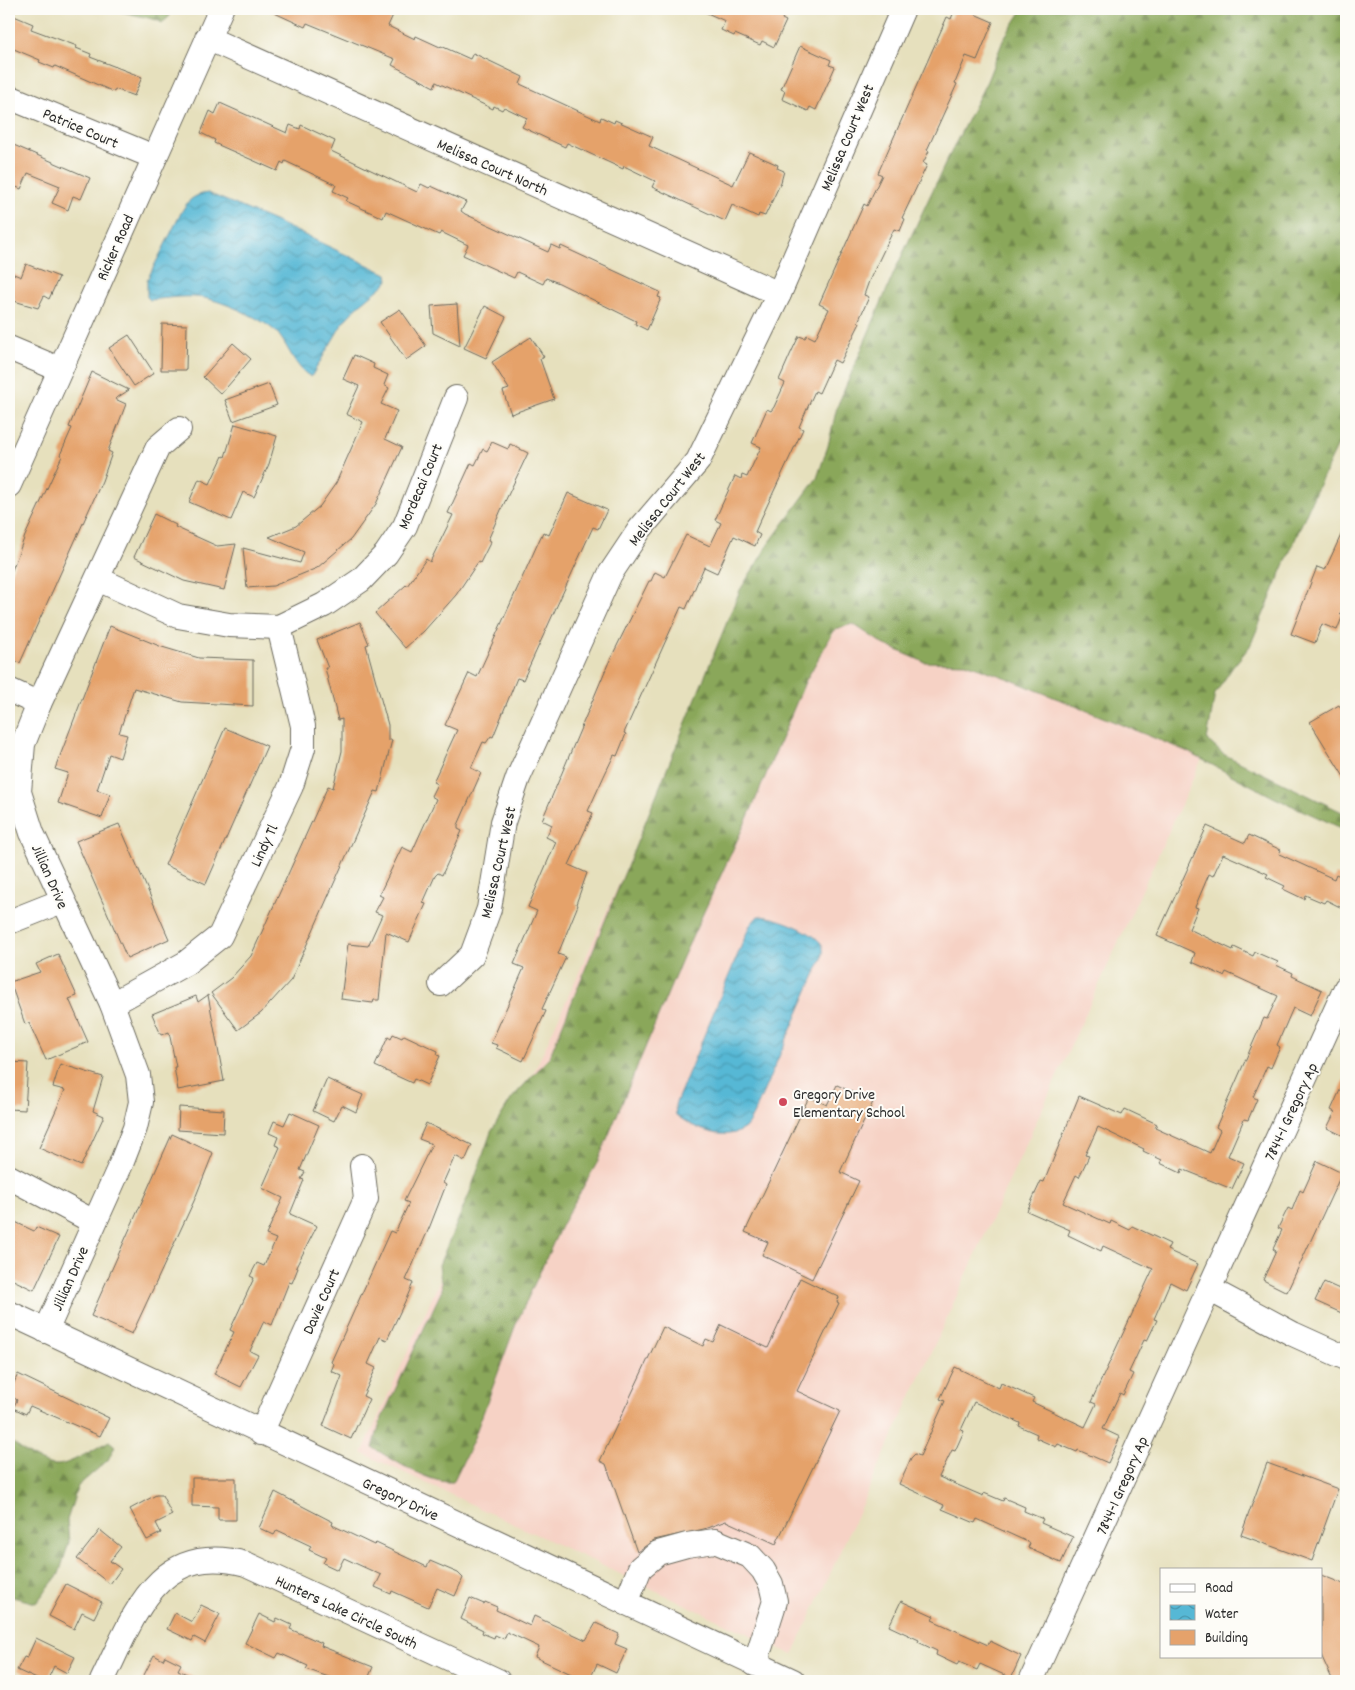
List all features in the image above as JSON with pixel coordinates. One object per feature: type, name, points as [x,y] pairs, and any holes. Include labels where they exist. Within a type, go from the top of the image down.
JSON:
[{"type":"street","name":"Ricker Road","points":[[9,485],[221,9]]},
{"type":"street","name":"Melissa Court West","points":[[441,984],[472,955],[489,910],[504,822],[518,778],[610,574],[640,529],[698,461],[778,294],[898,10]]},
{"type":"street","name":"Melissa Court North","points":[[207,38],[778,294]]},
{"type":"street","name":"Patrice Court","points":[[9,97],[154,157]]},
{"type":"street","points":[[9,348],[60,369]]},
{"type":"street","name":"Mordecai Court","points":[[98,579],[178,616],[229,625],[279,627],[332,600],[361,580],[386,554],[405,526],[456,398]]},
{"type":"street","name":"Jillian Drive","points":[[46,1331],[124,1155],[135,1128],[141,1102],[138,1075],[112,1004],[62,901],[32,833],[19,792],[23,744],[39,704],[158,447],[179,429]]},
{"type":"street","name":"Lindy Tl","points":[[112,1004],[186,963],[220,936],[291,786],[302,748],[303,726],[279,627]]},
{"type":"street","points":[[9,690],[39,704]]},
{"type":"street","points":[[9,922],[62,901]]},
{"type":"street","name":"7844-1 Gregory Ap","points":[[1031,1681],[1346,988]]},
{"type":"street","name":"Davie Court","points":[[261,1433],[366,1199],[362,1166]]},
{"type":"street","points":[[9,1177],[94,1222]]},
{"type":"street","points":[[1209,1289],[1292,1334],[1346,1358]]},
{"type":"street","name":"Gregory Drive","points":[[9,1313],[261,1433],[793,1681]]},
{"type":"street","points":[[626,1603],[640,1568],[658,1553],[687,1545],[715,1541],[750,1556],[763,1570],[775,1601],[755,1664]]},
{"type":"street","name":"Hunters Lake Circle South","points":[[102,1681],[140,1604],[154,1585],[175,1569],[191,1563],[215,1559],[246,1564],[498,1681]]},
{"type":"shaded area","name":"Gregory Drive Elementary School","points":[[767,556],[1206,750],[793,1655],[362,1453]]},
{"type":"green space","points":[[110,9],[163,9],[167,10],[170,16],[162,23],[157,20]]},
{"type":"green space","points":[[1023,9],[1346,9],[1346,428],[1311,502],[1250,646],[1232,668],[1215,694],[1207,740],[1223,754],[1346,814],[1346,830],[1275,798],[1186,751],[1009,679],[966,663],[924,662],[883,644],[853,624],[835,629],[805,682],[752,808],[683,957],[597,1163],[562,1224],[516,1324],[472,1443],[453,1482],[444,1482],[423,1475],[401,1465],[373,1448],[380,1422],[442,1290],[439,1265],[470,1192],[491,1132],[512,1098],[549,1058],[740,590],[770,542],[817,478],[828,446],[837,407],[896,268],[987,81],[1004,38]]},
{"type":"green space","points":[[9,1440],[38,1459],[57,1465],[76,1459],[109,1441],[115,1446],[108,1460],[78,1486],[67,1520],[69,1542],[59,1574],[36,1603],[9,1596]]},
{"type":"water","points":[[208,193],[279,223],[387,274],[388,280],[385,284],[357,307],[344,321],[311,377],[301,369],[279,335],[255,317],[222,303],[204,298],[184,297],[150,300],[147,297],[147,280],[182,211],[192,198]]},
{"type":"water","points":[[758,916],[773,918],[790,924],[814,936],[822,945],[822,959],[749,1122],[745,1128],[737,1132],[719,1134],[709,1132],[691,1125],[676,1115],[675,1105],[750,925]]},
{"type":"building","points":[[266,9],[366,9],[378,14],[381,9],[393,15],[388,26],[415,39],[416,36],[470,59],[473,53],[523,77],[520,84],[600,121],[601,117],[614,123],[615,120],[653,137],[649,146],[733,185],[749,152],[778,165],[777,168],[784,171],[781,182],[765,216],[759,214],[758,217],[732,205],[725,221],[652,187],[655,181],[624,166],[623,169],[567,143],[565,147],[522,127],[527,118],[504,107],[502,110],[494,106],[493,109],[436,82],[434,87],[392,65],[395,59],[307,23],[305,27]]},
{"type":"building","points":[[698,9],[787,9],[782,19],[786,21],[774,47],[762,41],[760,45],[721,30],[725,21]]},
{"type":"building","points":[[955,9],[963,9],[993,22],[977,60],[966,56],[955,83],[957,84],[927,150],[929,151],[923,163],[927,165],[902,218],[905,219],[900,231],[894,229],[869,281],[864,295],[869,297],[858,322],[860,323],[840,363],[834,360],[819,393],[815,391],[799,427],[803,429],[755,532],[760,535],[755,546],[734,536],[717,573],[704,567],[686,609],[681,607],[624,733],[626,734],[617,756],[614,755],[588,811],[593,813],[569,865],[587,873],[576,904],[578,905],[558,954],[566,957],[542,1009],[546,1011],[523,1061],[496,1048],[497,1045],[491,1043],[524,968],[514,964],[537,911],[528,907],[556,842],[546,837],[552,825],[542,820],[608,664],[649,581],[651,581],[655,572],[665,577],[686,535],[710,546],[721,523],[715,520],[735,476],[741,479],[742,475],[747,477],[761,447],[752,443],[767,409],[771,411],[774,407],[785,383],[779,380],[790,355],[799,336],[805,338],[807,335],[815,339],[829,309],[819,304],[864,204],[867,206],[882,175],[878,173],[947,17],[951,19]]},
{"type":"building","points":[[14,16],[33,24],[31,29],[77,46],[76,48],[91,54],[90,57],[142,77],[134,96],[115,89],[114,92],[55,66],[54,68],[39,62],[40,60],[9,47],[9,30]]},
{"type":"building","points":[[800,46],[831,60],[829,65],[835,67],[816,110],[810,107],[808,111],[782,99],[785,91],[781,89]]},
{"type":"building","points":[[220,103],[287,133],[290,125],[300,129],[301,125],[335,141],[331,151],[417,192],[421,184],[429,188],[431,186],[466,202],[461,211],[465,214],[548,252],[551,245],[560,249],[561,246],[660,292],[658,297],[661,298],[647,330],[635,324],[636,321],[559,283],[546,278],[543,284],[517,272],[514,278],[463,255],[468,245],[441,232],[439,235],[386,211],[383,218],[346,201],[348,198],[333,191],[336,185],[285,161],[284,164],[281,162],[277,171],[214,143],[215,140],[201,133],[210,111],[215,114]]},
{"type":"building","points":[[9,143],[90,178],[81,199],[73,196],[68,210],[52,203],[60,186],[28,173],[21,189],[9,184]]},
{"type":"building","points":[[26,264],[59,277],[49,299],[44,296],[38,308],[14,301],[15,298],[9,295],[9,272],[21,277]]},
{"type":"building","points":[[457,304],[460,346],[433,333],[431,306]]},
{"type":"building","points":[[485,306],[506,317],[486,358],[464,348]]},
{"type":"building","points":[[400,309],[426,346],[406,360],[380,322]]},
{"type":"building","points":[[162,324],[187,325],[186,370],[161,370]]},
{"type":"building","points":[[129,335],[154,373],[134,386],[109,348]]},
{"type":"building","points":[[531,337],[544,357],[540,359],[554,399],[511,414],[503,391],[509,389],[492,362]]},
{"type":"building","points":[[233,343],[251,359],[221,394],[203,377]]},
{"type":"building","points":[[354,355],[374,364],[373,368],[388,375],[384,385],[389,388],[381,404],[397,411],[385,439],[402,447],[376,504],[351,539],[317,568],[273,586],[247,588],[243,548],[300,563],[304,552],[269,537],[296,526],[320,506],[336,483],[363,422],[346,414],[359,386],[343,379]]},
{"type":"building","points":[[92,372],[129,390],[115,399],[126,404],[108,451],[112,453],[102,481],[20,663],[9,658],[9,578],[25,536],[62,456],[60,455],[72,428],[69,427]]},
{"type":"building","points":[[269,384],[277,405],[233,421],[225,400]]},
{"type":"building","points":[[235,424],[277,436],[269,464],[254,497],[243,492],[231,520],[189,502],[199,479],[210,484],[223,456],[225,457]]},
{"type":"building","points":[[492,442],[508,449],[510,444],[528,453],[501,510],[488,540],[491,541],[480,563],[478,562],[456,595],[424,631],[405,648],[375,613],[407,586],[426,559],[430,562],[453,515],[448,513],[471,463],[475,465],[483,449],[487,451]]},
{"type":"building","points":[[568,493],[607,510],[598,529],[593,527],[523,680],[517,678],[493,737],[491,736],[486,743],[483,742],[471,768],[481,773],[458,825],[458,829],[462,831],[442,875],[438,873],[435,876],[423,903],[426,904],[409,942],[386,932],[379,1000],[374,1000],[373,1003],[341,999],[348,944],[368,946],[382,915],[375,912],[383,897],[379,895],[402,847],[412,852],[436,799],[431,796],[437,784],[433,782],[457,730],[445,725],[469,673],[477,677],[543,532],[549,535]]},
{"type":"building","points":[[154,514],[176,525],[175,527],[217,546],[236,544],[224,590],[184,581],[134,557]]},
{"type":"building","points":[[1346,524],[1346,601],[1340,614],[1343,615],[1337,630],[1322,624],[1315,643],[1291,634],[1317,567],[1325,570]]},
{"type":"building","points":[[360,622],[369,644],[366,645],[388,725],[388,740],[392,740],[379,792],[375,791],[291,980],[261,1013],[238,1030],[211,993],[231,978],[251,956],[328,786],[333,788],[342,751],[342,719],[338,720],[325,668],[328,668],[317,640]]},
{"type":"building","points":[[110,626],[162,647],[199,658],[253,660],[253,706],[182,702],[134,688],[119,733],[127,735],[120,758],[109,754],[97,790],[110,794],[102,818],[58,803],[68,773],[55,769]]},
{"type":"building","points":[[1339,705],[1346,717],[1346,780],[1310,722]]},
{"type":"building","points":[[225,728],[267,746],[206,884],[165,865]]},
{"type":"building","points":[[119,824],[169,939],[127,958],[76,841]]},
{"type":"building","points":[[1207,826],[1245,843],[1249,835],[1281,850],[1279,854],[1334,879],[1336,874],[1346,879],[1346,910],[1326,900],[1324,903],[1305,895],[1304,899],[1283,889],[1285,886],[1266,877],[1268,874],[1223,854],[1213,876],[1209,874],[1195,907],[1198,908],[1189,929],[1233,950],[1234,947],[1253,956],[1255,952],[1278,962],[1276,965],[1293,973],[1292,976],[1322,990],[1310,1016],[1293,1008],[1277,1045],[1280,1047],[1271,1068],[1267,1066],[1253,1097],[1257,1099],[1248,1120],[1244,1119],[1228,1156],[1244,1163],[1232,1189],[1182,1169],[1181,1173],[1160,1163],[1162,1160],[1143,1151],[1144,1149],[1098,1127],[1085,1155],[1089,1156],[1079,1177],[1076,1175],[1063,1203],[1110,1224],[1111,1221],[1130,1230],[1132,1226],[1170,1244],[1167,1250],[1198,1264],[1186,1290],[1170,1282],[1154,1319],[1157,1320],[1147,1341],[1144,1340],[1129,1372],[1133,1374],[1123,1395],[1120,1393],[1103,1429],[1120,1437],[1108,1463],[1078,1450],[1077,1452],[1058,1444],[1056,1447],[1036,1438],[1037,1434],[1019,1426],[1020,1423],[974,1402],[961,1430],[964,1431],[955,1451],[952,1450],[939,1477],[983,1496],[984,1493],[1003,1501],[1004,1498],[1025,1507],[1024,1511],[1043,1519],[1041,1523],[1073,1537],[1061,1563],[1028,1548],[1030,1543],[977,1519],[975,1523],[942,1509],[944,1505],[899,1484],[911,1458],[915,1454],[920,1456],[945,1401],[940,1399],[955,1367],[999,1388],[1001,1383],[1034,1398],[1032,1402],[1085,1427],[1096,1404],[1091,1402],[1153,1269],[1103,1246],[1101,1251],[1068,1235],[1070,1230],[1027,1211],[1041,1181],[1044,1182],[1079,1096],[1122,1115],[1125,1109],[1157,1124],[1155,1128],[1210,1153],[1220,1130],[1216,1127],[1264,1018],[1267,1019],[1278,996],[1226,972],[1224,976],[1192,962],[1195,953],[1157,936]]},
{"type":"building","points":[[58,954],[77,996],[69,999],[88,1042],[46,1060],[29,1023],[25,1024],[10,982],[40,972],[36,964]]},
{"type":"building","points":[[208,995],[224,1081],[178,1090],[174,1067],[176,1067],[169,1032],[161,1035],[152,1014],[196,996],[198,1002]]},
{"type":"building","points":[[393,1034],[402,1038],[404,1035],[438,1051],[437,1055],[440,1056],[427,1085],[414,1079],[412,1083],[375,1066],[388,1037],[391,1039]]},
{"type":"building","points":[[9,1062],[28,1063],[25,1110],[9,1109]]},
{"type":"building","points":[[60,1064],[103,1077],[93,1111],[104,1116],[81,1166],[39,1148],[65,1090],[53,1087]]},
{"type":"building","points":[[1346,1077],[1346,1137],[1327,1128],[1335,1112],[1331,1110]]},
{"type":"building","points":[[327,1079],[363,1095],[356,1112],[342,1105],[334,1121],[313,1111]]},
{"type":"building","points":[[837,1085],[873,1102],[840,1172],[859,1181],[812,1279],[762,1255],[768,1242],[745,1232],[809,1097],[827,1105]]},
{"type":"building","points":[[179,1107],[224,1110],[223,1133],[178,1130]]},
{"type":"building","points":[[290,1112],[319,1125],[300,1170],[305,1172],[301,1179],[304,1180],[290,1214],[317,1226],[296,1267],[298,1268],[292,1283],[289,1282],[272,1325],[264,1321],[250,1351],[258,1355],[241,1387],[214,1374],[234,1332],[230,1330],[254,1278],[250,1276],[257,1263],[264,1266],[276,1239],[266,1235],[283,1198],[262,1188],[280,1147],[275,1145],[278,1137],[269,1133],[274,1121],[284,1125]]},
{"type":"building","points":[[426,1123],[472,1145],[465,1161],[455,1156],[443,1183],[446,1185],[430,1226],[406,1280],[413,1283],[387,1340],[380,1337],[368,1364],[376,1368],[363,1396],[369,1399],[351,1439],[323,1426],[342,1376],[331,1371],[334,1364],[331,1362],[390,1231],[395,1233],[409,1203],[404,1201],[432,1144],[419,1139]]},
{"type":"building","points":[[172,1134],[213,1153],[194,1201],[132,1334],[91,1316]]},
{"type":"building","points":[[1317,1161],[1342,1173],[1287,1292],[1263,1280],[1276,1251],[1273,1249],[1282,1230],[1278,1228],[1288,1208],[1292,1210],[1300,1190],[1303,1192]]},
{"type":"building","points":[[9,1219],[34,1231],[36,1227],[59,1237],[34,1290],[9,1278]]},
{"type":"building","points":[[800,1278],[839,1297],[837,1302],[839,1303],[797,1391],[840,1411],[776,1544],[726,1521],[704,1529],[654,1540],[637,1552],[606,1464],[600,1461],[663,1327],[703,1346],[706,1339],[713,1342],[721,1325],[768,1348]]},
{"type":"building","points":[[1324,1282],[1346,1292],[1346,1315],[1315,1301]]},
{"type":"building","points":[[18,1374],[109,1418],[100,1436],[30,1406],[26,1414],[13,1408],[17,1400],[9,1394]]},
{"type":"building","points":[[1267,1463],[1338,1489],[1312,1561],[1241,1535]]},
{"type":"building","points":[[192,1478],[236,1478],[236,1520],[218,1520],[218,1507],[192,1506]]},
{"type":"building","points":[[275,1492],[333,1522],[332,1525],[374,1545],[376,1543],[427,1567],[430,1561],[458,1573],[463,1578],[455,1596],[437,1588],[428,1607],[392,1591],[391,1594],[375,1587],[381,1575],[344,1558],[338,1570],[323,1563],[326,1558],[309,1550],[311,1546],[277,1530],[274,1535],[259,1528]]},
{"type":"building","points":[[156,1495],[162,1495],[172,1515],[156,1523],[161,1533],[147,1540],[130,1509]]},
{"type":"building","points":[[100,1530],[121,1547],[110,1561],[121,1569],[110,1584],[77,1559]]},
{"type":"building","points":[[1322,1575],[1346,1585],[1346,1681],[1333,1681],[1322,1657]]},
{"type":"building","points":[[66,1584],[102,1602],[94,1618],[82,1612],[74,1629],[49,1616]]},
{"type":"building","points":[[470,1598],[497,1607],[496,1610],[530,1626],[534,1616],[586,1640],[596,1623],[619,1634],[615,1644],[627,1649],[616,1673],[597,1664],[589,1681],[586,1681],[535,1657],[539,1647],[507,1632],[504,1639],[495,1635],[494,1638],[482,1633],[483,1630],[461,1619]]},
{"type":"building","points":[[901,1601],[934,1616],[932,1620],[988,1645],[990,1641],[1021,1656],[1011,1678],[980,1664],[977,1670],[959,1662],[957,1665],[936,1655],[937,1651],[918,1642],[919,1640],[889,1626]]},
{"type":"building","points":[[201,1605],[220,1614],[205,1643],[194,1637],[192,1641],[167,1629],[175,1613],[192,1622]]},
{"type":"building","points":[[259,1614],[275,1622],[277,1618],[292,1625],[290,1629],[322,1643],[321,1646],[373,1667],[367,1681],[340,1681],[306,1669],[308,1666],[279,1653],[276,1658],[245,1643]]},
{"type":"building","points":[[36,1638],[75,1657],[67,1673],[54,1666],[47,1681],[41,1681],[17,1670],[24,1657],[27,1658]]},
{"type":"building","points":[[154,1655],[163,1660],[165,1656],[181,1664],[178,1670],[202,1681],[141,1681]]},
{"type":"place","name":"Gregory Drive Elementary School","points":[[783,1102]]}]
